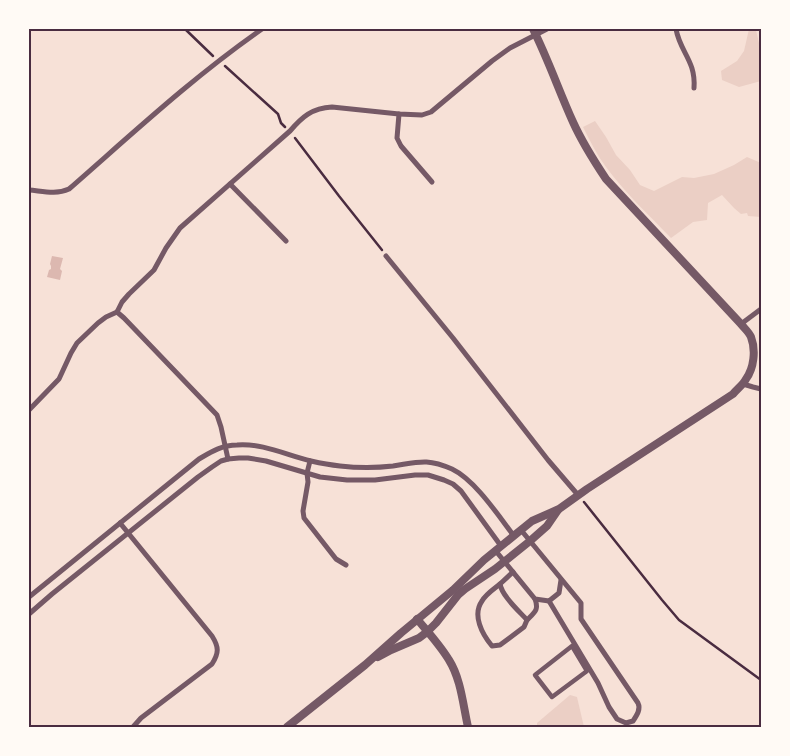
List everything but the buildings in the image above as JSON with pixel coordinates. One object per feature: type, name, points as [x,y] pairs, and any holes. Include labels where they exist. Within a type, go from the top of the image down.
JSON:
[{"type":"street","points":[[29,190],[54,193],[68,190],[174,97],[262,29]]},
{"type":"street","points":[[29,410],[59,379],[70,353],[77,343],[98,323],[117,312],[129,294],[154,270],[180,228],[290,131],[301,119],[313,111],[332,107],[399,114],[422,115],[431,112],[510,48],[535,32],[547,29]]},
{"type":"street","points":[[676,29],[694,72],[694,88]]},
{"type":"street","points":[[287,727],[366,665],[384,647],[453,590],[498,548],[532,521],[559,509],[732,394],[748,378],[757,357],[750,336],[741,324],[606,179],[583,143],[535,32]]},
{"type":"street","points":[[399,114],[397,138],[401,146],[432,182]]},
{"type":"street","points":[[230,184],[286,241]]},
{"type":"street","points":[[386,256],[578,495]]},
{"type":"street","points":[[741,324],[761,309]]},
{"type":"street","points":[[117,312],[217,415],[228,459]]},
{"type":"street","points":[[743,384],[761,389]]},
{"type":"street","points":[[29,597],[198,459],[225,446],[262,446],[310,460],[341,466],[393,466],[426,461],[446,466],[460,473],[471,482],[514,536]]},
{"type":"street","points":[[29,614],[198,477],[228,459],[239,458],[257,459],[333,478],[360,481],[428,475],[453,484],[461,490],[498,548],[504,562],[536,599],[536,611],[527,620],[524,627],[500,645],[492,646],[485,638],[477,612],[483,598],[500,584],[511,571]]},
{"type":"street","points":[[310,460],[303,511],[304,518],[336,559],[346,565]]},
{"type":"street","points":[[413,462],[415,475]]},
{"type":"street","points":[[461,490],[471,482]]},
{"type":"street","points":[[366,665],[427,632],[458,595],[530,541],[547,526],[559,509]]},
{"type":"street","points":[[120,522],[212,636],[217,643],[218,650],[212,664],[141,718],[133,727]]},
{"type":"street","points":[[521,530],[581,603],[581,619],[638,703],[639,711],[633,721],[626,723],[617,718],[548,602],[536,599]]},
{"type":"street","points":[[548,602],[559,593],[561,580]]},
{"type":"street","points":[[500,584],[505,595],[527,620]]},
{"type":"street","points":[[417,619],[449,659],[458,684],[468,727]]},
{"type":"street","points":[[572,646],[587,671],[552,697],[535,675],[572,646]]},
{"type":"path","points":[[185,29],[278,114],[281,123],[290,131],[386,256]]},
{"type":"path","points":[[578,495],[679,620],[761,680]]},
{"type":"shaded area","points":[[749,29],[756,30],[759,43],[761,42],[761,81],[739,87],[722,80],[721,71],[737,61],[744,51]]},
{"type":"shaded area","points":[[595,121],[616,155],[630,170],[640,185],[654,191],[682,177],[694,178],[714,174],[747,157],[761,163],[761,217],[748,216],[747,213],[741,214],[722,195],[708,203],[707,220],[693,222],[671,238],[621,186],[600,158],[583,127]]},
{"type":"shaded area","points":[[52,256],[63,258],[60,280],[47,277],[51,269]]},
{"type":"shaded area","points":[[570,695],[577,697],[584,727],[537,727],[537,723]]}]
